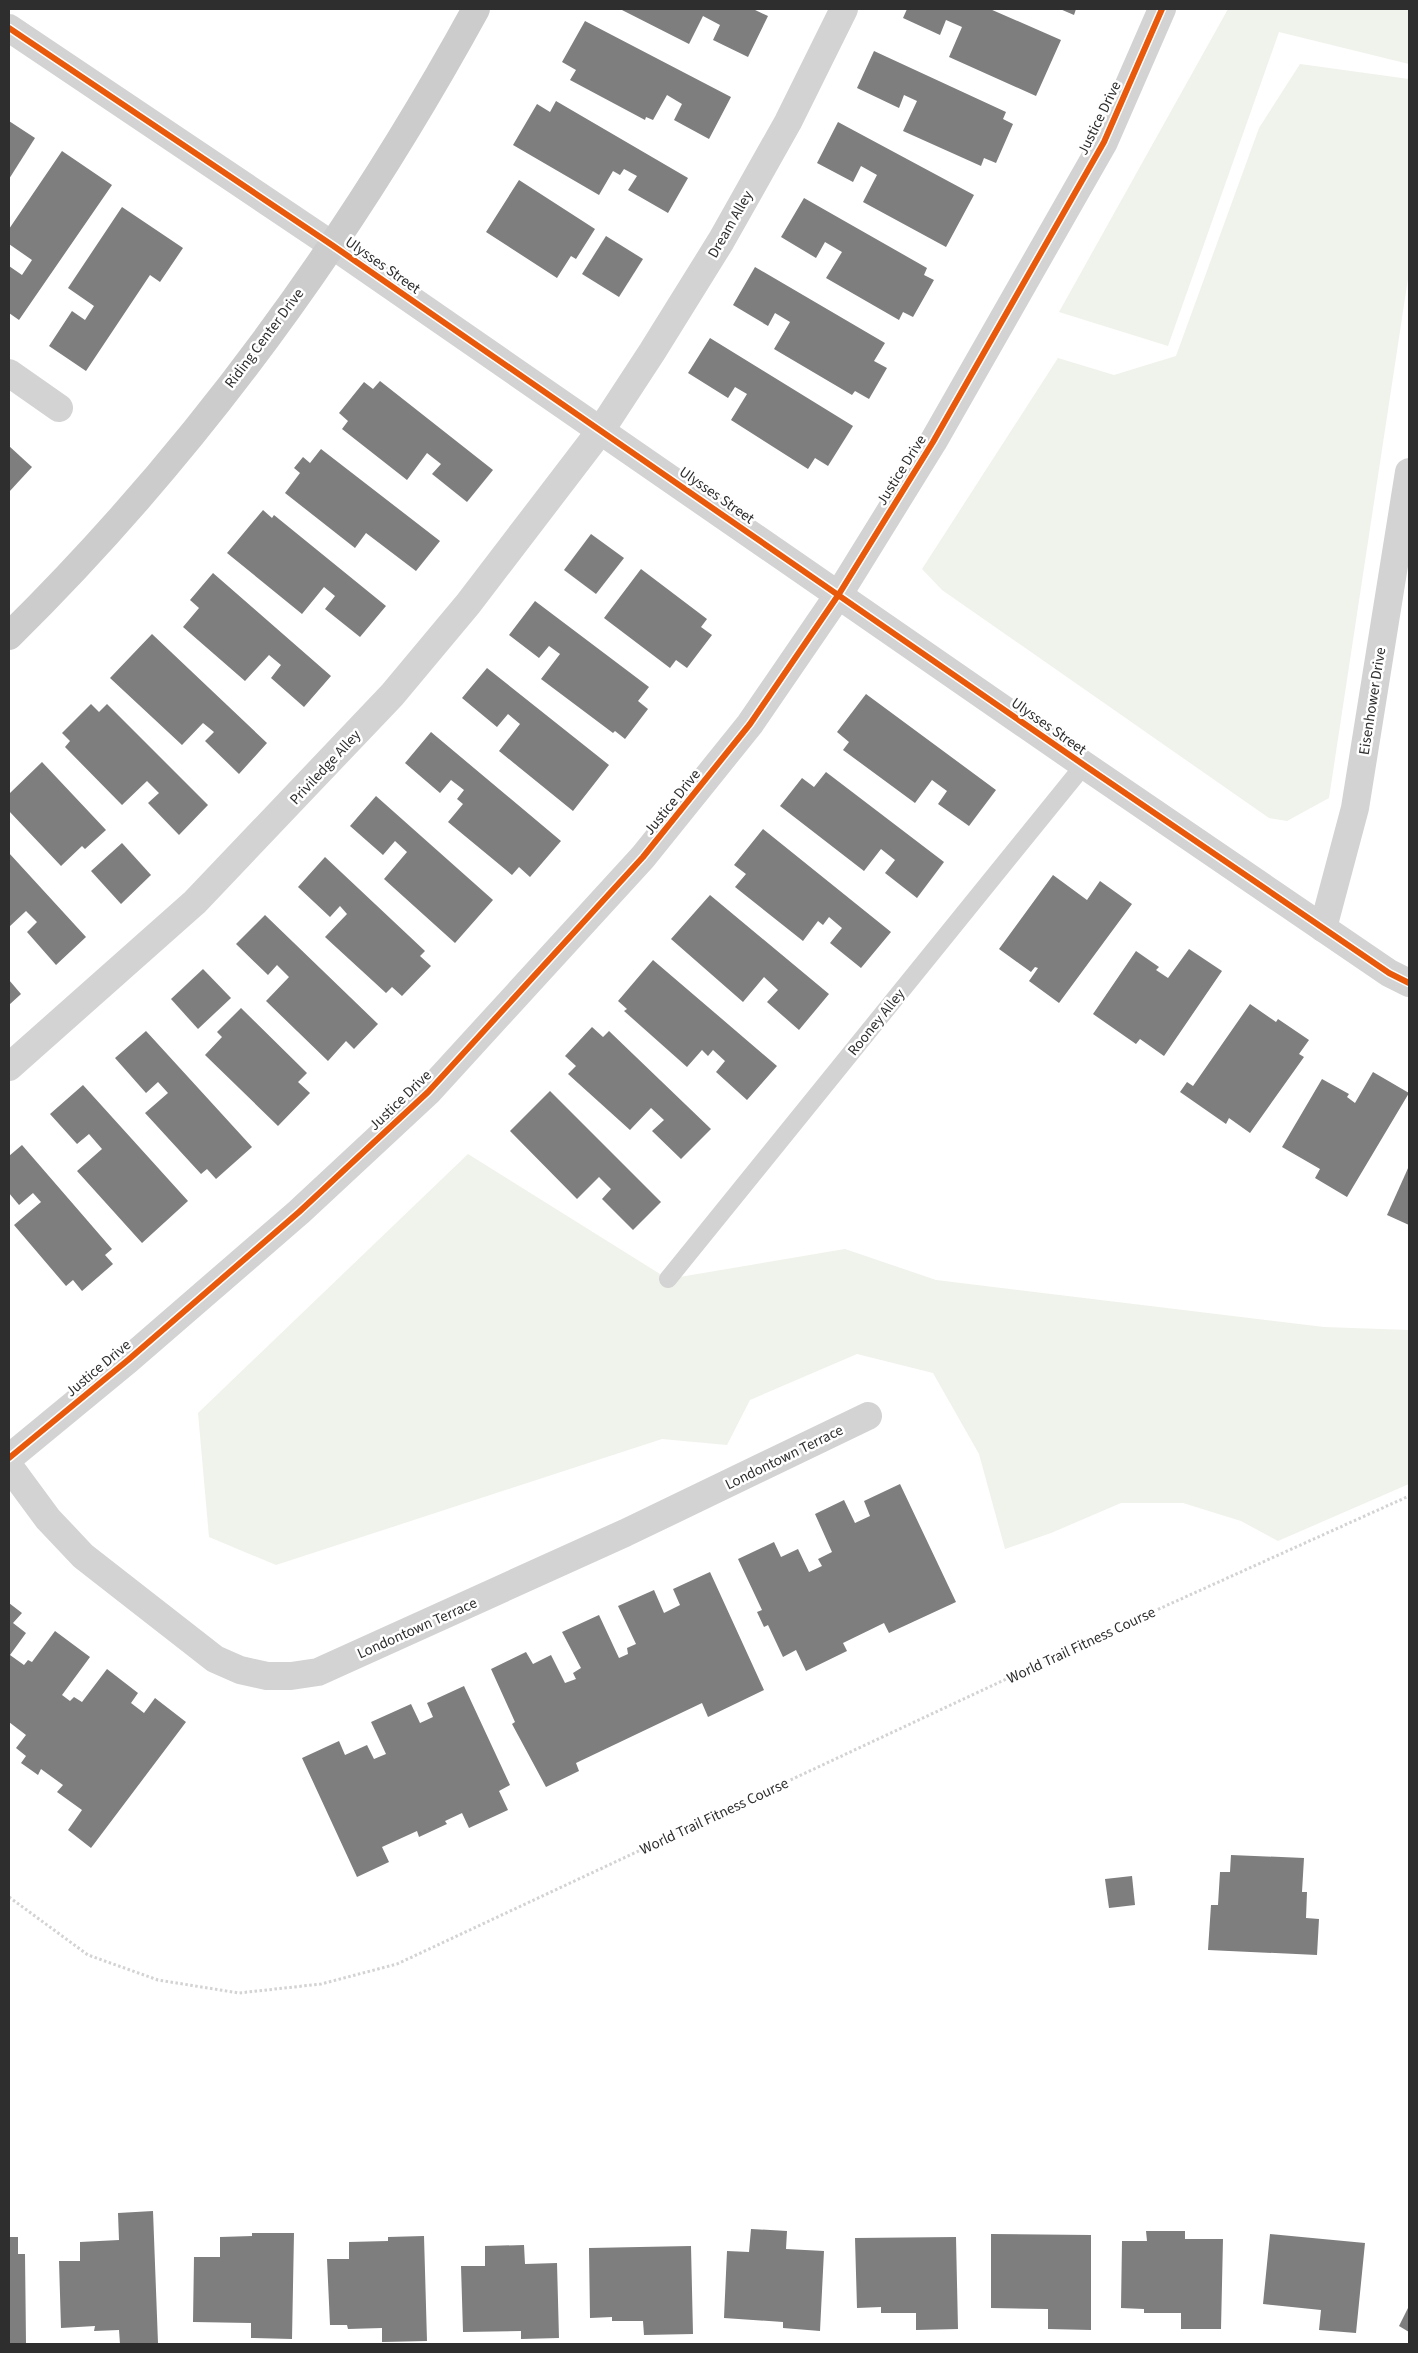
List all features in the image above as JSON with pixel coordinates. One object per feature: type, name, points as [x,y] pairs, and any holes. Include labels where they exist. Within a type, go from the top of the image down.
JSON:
[{"type":"street","name":"Riding Center Drive","points":[[9,636],[146,488],[252,357],[332,245],[436,81],[476,9]]},
{"type":"street","name":"Dream Alley","points":[[600,430],[721,241],[788,122],[844,9]]},
{"type":"street","name":"Justice Drive","points":[[9,1458],[128,1360],[299,1212],[428,1092],[644,857],[750,724],[839,594],[933,442],[1104,142],[1162,9]]},
{"type":"street","name":"Ulysses Street","points":[[9,28],[332,245],[1084,765],[1389,973],[1409,983]]},
{"type":"street","points":[[9,373],[59,408]]},
{"type":"street","name":"Priviledge Alley","points":[[9,1067],[195,902],[386,702],[468,604],[600,430]]},
{"type":"street","name":"Eisenhower Drive","points":[[1323,928],[1355,808],[1409,472]]},
{"type":"street","name":"Londontown Terrace","points":[[9,1466],[48,1519],[83,1556],[215,1659],[240,1670],[267,1676],[291,1676],[318,1672],[368,1651],[625,1533],[868,1416]]},
{"type":"lane","name":"Rooney Alley","points":[[668,1279],[1084,765]]},
{"type":"shaded area","points":[[1228,9],[1409,9],[1409,64],[1279,32],[1168,346],[1059,312]]},
{"type":"shaded area","points":[[1300,64],[1409,79],[1409,272],[1329,798],[1287,821],[1269,818],[942,590],[922,569],[1058,358],[1114,375],[1176,356],[1259,128]]},
{"type":"shaded area","points":[[468,1154],[668,1279],[845,1249],[936,1280],[1324,1327],[1409,1330],[1409,1484],[1278,1541],[1241,1521],[1183,1503],[1121,1503],[1051,1533],[1005,1549],[979,1454],[933,1373],[857,1354],[750,1400],[727,1445],[662,1439],[276,1565],[209,1537],[198,1413]]},
{"type":"building","points":[[620,9],[753,9],[768,16],[748,57],[713,40],[720,25],[703,16],[689,44]]},
{"type":"building","points":[[907,9],[990,9],[1061,40],[1036,96],[949,57],[962,27],[946,20],[940,35],[903,18]]},
{"type":"building","points":[[1060,9],[1076,9],[1074,15]]},
{"type":"building","points":[[585,21],[731,97],[709,139],[674,120],[682,104],[667,95],[653,120],[646,117],[645,120],[570,80],[576,70],[562,62]]},
{"type":"building","points":[[874,51],[1006,112],[1003,119],[1013,124],[996,163],[984,158],[981,166],[903,131],[917,101],[904,95],[899,108],[857,88]]},
{"type":"building","points":[[556,101],[688,178],[668,213],[628,190],[637,176],[624,169],[620,175],[613,171],[599,195],[513,145],[537,104],[550,112]]},
{"type":"building","points":[[9,121],[35,138],[9,179]]},
{"type":"building","points":[[838,122],[974,195],[946,247],[863,202],[877,175],[861,166],[853,182],[817,163]]},
{"type":"building","points":[[62,151],[112,185],[19,320],[9,313],[9,266],[22,275],[32,260],[9,244],[9,229]]},
{"type":"building","points":[[519,180],[595,229],[576,259],[571,256],[557,278],[486,232]]},
{"type":"building","points":[[804,198],[927,268],[924,275],[934,280],[913,317],[903,312],[899,320],[826,278],[842,252],[825,242],[816,258],[781,237]]},
{"type":"building","points":[[122,207],[183,248],[160,282],[150,275],[86,371],[49,346],[72,311],[85,320],[94,306],[68,288]]},
{"type":"building","points":[[606,236],[643,259],[619,297],[582,274]]},
{"type":"building","points":[[755,267],[885,343],[874,361],[887,368],[869,399],[855,391],[852,395],[774,349],[790,322],[775,313],[768,326],[733,305]]},
{"type":"building","points":[[710,338],[853,426],[828,466],[815,458],[808,469],[731,420],[747,394],[735,387],[728,398],[688,373]]},
{"type":"building","points":[[380,381],[493,470],[467,502],[432,474],[441,464],[427,453],[407,480],[342,429],[348,421],[339,413],[364,382],[373,389]]},
{"type":"building","points":[[9,446],[32,467],[9,492]]},
{"type":"building","points":[[321,449],[440,541],[416,571],[366,533],[355,548],[285,493],[300,473],[294,468],[303,457],[310,463]]},
{"type":"building","points":[[263,510],[272,518],[274,515],[386,606],[360,637],[325,609],[335,596],[324,587],[302,614],[227,553]]},
{"type":"building","points":[[591,534],[624,558],[596,594],[564,570]]},
{"type":"building","points":[[641,569],[707,619],[701,627],[712,635],[687,668],[676,660],[670,668],[604,618]]},
{"type":"building","points":[[213,573],[331,676],[304,707],[271,678],[281,665],[269,655],[245,681],[183,627],[199,608],[190,600]]},
{"type":"building","points":[[535,601],[649,687],[638,701],[648,709],[625,739],[615,731],[613,733],[541,679],[560,654],[549,646],[539,658],[509,635]]},
{"type":"building","points":[[152,634],[267,743],[239,774],[205,741],[214,732],[203,723],[182,745],[110,678]]},
{"type":"building","points":[[487,668],[609,765],[573,811],[499,751],[520,724],[508,714],[497,727],[462,698]]},
{"type":"building","points":[[866,694],[996,790],[969,826],[938,804],[947,791],[932,780],[915,803],[843,750],[849,742],[837,732]]},
{"type":"building","points":[[91,704],[99,712],[107,704],[208,805],[179,835],[148,803],[159,793],[147,781],[122,805],[65,747],[70,741],[62,733]]},
{"type":"building","points":[[431,732],[561,841],[530,877],[519,867],[512,875],[448,822],[463,804],[457,799],[464,790],[451,780],[440,793],[405,763]]},
{"type":"building","points":[[42,762],[106,830],[85,849],[82,846],[61,866],[9,811],[9,794]]},
{"type":"building","points":[[826,772],[944,862],[917,898],[885,873],[895,860],[881,849],[864,871],[780,806],[802,778],[814,787]]},
{"type":"building","points":[[376,796],[493,900],[455,943],[384,879],[407,852],[395,841],[383,855],[350,826]]},
{"type":"building","points":[[763,829],[891,932],[861,968],[830,943],[842,928],[829,917],[823,925],[818,921],[803,941],[735,887],[746,874],[734,865]]},
{"type":"building","points":[[122,843],[151,875],[121,904],[91,871]]},
{"type":"building","points":[[9,853],[86,937],[56,965],[27,932],[37,922],[26,911],[9,927]]},
{"type":"building","points":[[325,857],[425,951],[420,956],[431,966],[402,996],[392,987],[386,993],[325,937],[347,914],[340,906],[330,917],[298,887]]},
{"type":"building","points":[[1053,875],[1087,900],[1100,881],[1132,904],[1059,1003],[1029,981],[1038,968],[1035,967],[1031,972],[999,949]]},
{"type":"building","points":[[710,895],[829,994],[799,1030],[767,1002],[778,990],[764,977],[743,1002],[671,939]]},
{"type":"building","points":[[265,915],[378,1024],[354,1049],[346,1041],[328,1061],[266,1001],[289,977],[277,965],[268,975],[236,944]]},
{"type":"building","points":[[1189,949],[1222,971],[1164,1056],[1140,1039],[1136,1044],[1093,1014],[1136,951],[1159,967],[1156,970],[1168,978]]},
{"type":"building","points":[[653,960],[777,1066],[747,1100],[716,1072],[725,1061],[713,1050],[708,1056],[702,1050],[687,1067],[624,1011],[627,1009],[618,1001]]},
{"type":"building","points":[[203,969],[231,998],[198,1029],[171,999]]},
{"type":"building","points":[[9,980],[21,994],[9,1005]]},
{"type":"building","points":[[1250,1004],[1276,1022],[1278,1019],[1309,1040],[1299,1054],[1304,1057],[1250,1133],[1229,1118],[1226,1124],[1180,1092],[1187,1082],[1193,1086]]},
{"type":"building","points":[[241,1008],[307,1073],[298,1082],[310,1093],[278,1126],[205,1055],[222,1037],[217,1032]]},
{"type":"building","points":[[592,1027],[603,1037],[609,1031],[711,1129],[681,1159],[652,1131],[664,1120],[651,1108],[630,1130],[568,1074],[576,1066],[565,1056]]},
{"type":"building","points":[[146,1031],[252,1147],[216,1179],[207,1169],[201,1174],[145,1113],[168,1093],[158,1082],[146,1093],[115,1058]]},
{"type":"building","points":[[1373,1072],[1409,1093],[1347,1197],[1315,1178],[1320,1169],[1282,1147],[1322,1079],[1349,1094],[1347,1097],[1355,1103]]},
{"type":"building","points":[[83,1085],[188,1201],[142,1243],[77,1171],[102,1149],[89,1134],[77,1144],[50,1114]]},
{"type":"building","points":[[550,1091],[661,1202],[633,1230],[602,1199],[611,1189],[599,1177],[577,1199],[510,1131]]},
{"type":"building","points":[[22,1145],[112,1249],[105,1255],[113,1264],[82,1291],[73,1280],[66,1286],[14,1225],[41,1202],[33,1193],[19,1205],[9,1193],[9,1156]]},
{"type":"building","points":[[1409,1166],[1409,1225],[1387,1215]]},
{"type":"building","points":[[900,1484],[956,1602],[889,1633],[884,1623],[843,1643],[847,1651],[806,1671],[796,1650],[783,1657],[768,1625],[764,1627],[757,1612],[762,1610],[738,1559],[774,1542],[781,1557],[798,1549],[809,1572],[822,1566],[818,1559],[832,1552],[815,1514],[844,1500],[855,1523],[870,1516],[864,1501]]},
{"type":"building","points":[[710,1572],[764,1690],[708,1717],[702,1703],[576,1763],[579,1771],[546,1787],[512,1724],[515,1722],[491,1669],[526,1652],[533,1664],[551,1655],[565,1683],[576,1679],[573,1673],[581,1668],[562,1632],[599,1615],[619,1658],[628,1654],[627,1648],[636,1644],[618,1606],[654,1590],[664,1613],[680,1605],[673,1589]]},
{"type":"building","points":[[9,1603],[22,1613],[13,1623],[26,1633],[10,1655],[24,1665],[28,1660],[32,1662],[55,1631],[90,1657],[62,1695],[70,1701],[74,1697],[82,1702],[107,1669],[138,1693],[131,1703],[144,1713],[155,1698],[186,1722],[91,1848],[68,1830],[82,1810],[57,1792],[63,1785],[41,1769],[38,1775],[21,1763],[26,1756],[16,1748],[26,1735],[9,1722]]},
{"type":"building","points":[[464,1686],[510,1785],[499,1791],[508,1810],[469,1828],[462,1813],[445,1821],[447,1824],[419,1837],[417,1831],[382,1847],[389,1862],[357,1877],[302,1758],[339,1741],[345,1755],[367,1745],[374,1759],[386,1754],[371,1722],[411,1704],[420,1723],[433,1717],[427,1703]]},
{"type":"building","points":[[1231,1855],[1304,1858],[1302,1892],[1307,1892],[1306,1918],[1319,1919],[1317,1955],[1208,1950],[1211,1905],[1218,1905],[1220,1872],[1230,1872]]},
{"type":"building","points":[[1132,1876],[1135,1905],[1109,1908],[1105,1879]]},
{"type":"building","points":[[153,2211],[158,2343],[120,2344],[119,2330],[94,2331],[95,2326],[61,2328],[59,2261],[80,2261],[80,2242],[119,2240],[118,2213]]},
{"type":"building","points":[[751,2229],[787,2231],[786,2249],[824,2251],[820,2331],[783,2328],[783,2322],[724,2318],[727,2251],[749,2252]]},
{"type":"building","points":[[1146,2231],[1185,2231],[1185,2239],[1223,2239],[1221,2329],[1181,2329],[1181,2313],[1144,2313],[1144,2309],[1121,2308],[1122,2241],[1147,2241]]},
{"type":"building","points":[[252,2233],[294,2233],[292,2339],[251,2338],[251,2323],[193,2322],[194,2257],[220,2257],[220,2237],[252,2236]]},
{"type":"building","points":[[991,2234],[1091,2235],[1091,2330],[1048,2329],[1048,2309],[991,2308]]},
{"type":"building","points":[[1270,2234],[1365,2243],[1356,2333],[1319,2330],[1321,2310],[1263,2304]]},
{"type":"building","points":[[424,2236],[427,2341],[382,2342],[382,2328],[348,2329],[347,2325],[330,2325],[327,2259],[349,2259],[349,2242],[388,2241],[388,2237]]},
{"type":"building","points":[[9,2237],[18,2237],[18,2254],[25,2254],[26,2344],[9,2344]]},
{"type":"building","points":[[956,2237],[958,2329],[916,2330],[916,2313],[881,2313],[881,2307],[857,2308],[855,2238]]},
{"type":"building","points":[[524,2245],[525,2264],[557,2263],[559,2338],[521,2339],[521,2331],[463,2332],[461,2266],[485,2266],[485,2246]]},
{"type":"building","points":[[691,2246],[693,2334],[644,2335],[643,2321],[612,2321],[612,2317],[590,2318],[589,2248]]},
{"type":"building","points":[[1409,2306],[1409,2332],[1399,2326]]},
{"type":"cycle path","points":[[9,1458],[128,1360],[299,1212],[428,1092],[643,857],[750,724],[839,594],[933,442],[1104,142],[1162,9]]},
{"type":"cycle path","points":[[9,28],[332,245],[1084,765],[1389,973],[1409,983]]}]
